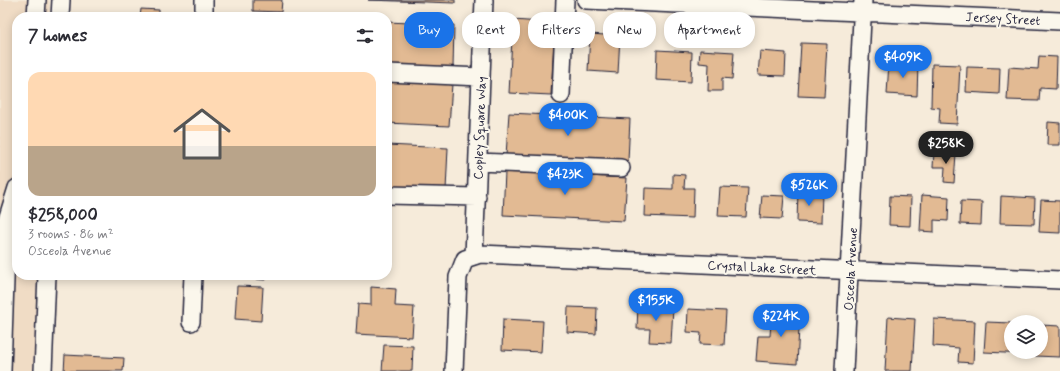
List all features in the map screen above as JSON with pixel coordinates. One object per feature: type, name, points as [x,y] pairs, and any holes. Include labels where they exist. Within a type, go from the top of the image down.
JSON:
[{"type":"street","points":[[36,12],[37,0]]},
{"type":"street","points":[[60,12],[61,0]]},
{"type":"street","points":[[204,0],[204,12]]},
{"type":"street","name":"Copley Square Way","points":[[454,371],[458,277],[470,258],[477,197],[484,0]]},
{"type":"street","points":[[561,95],[565,0]]},
{"type":"street","name":"Jersey Street","points":[[586,0],[863,6],[1060,20]]},
{"type":"street","name":"Osceola Avenue","points":[[844,371],[863,6]]},
{"type":"street","points":[[392,73],[481,77]]},
{"type":"street","points":[[478,162],[621,168]]},
{"type":"street","points":[[392,196],[477,197]]},
{"type":"street","points":[[2,371],[7,220],[12,204]]},
{"type":"street","name":"Crystal Lake Street","points":[[470,258],[480,254],[1060,280]]},
{"type":"street","points":[[42,371],[47,280]]},
{"type":"street","points":[[191,322],[193,280]]},
{"type":"shaded area","points":[[0,0],[49,0],[49,12],[12,12],[12,280],[37,280],[33,371],[0,371]]},
{"type":"building","points":[[253,0],[282,0],[281,12],[253,11]]},
{"type":"building","points":[[368,0],[455,0],[455,3]]},
{"type":"building","points":[[141,9],[159,10],[159,12],[141,12]]},
{"type":"building","points":[[520,20],[528,21],[528,48],[554,48],[551,95],[509,93],[511,48],[520,48]]},
{"type":"building","points":[[392,22],[404,23],[404,48],[453,48],[453,68],[392,65]]},
{"type":"building","points":[[595,34],[603,35],[603,48],[619,48],[618,73],[588,71],[589,48],[595,48]]},
{"type":"building","points":[[801,43],[827,44],[824,97],[798,96]]},
{"type":"building","points":[[657,50],[692,52],[691,82],[656,80]]},
{"type":"building","points":[[700,50],[734,52],[732,79],[722,78],[722,91],[708,91],[709,64],[699,63]]},
{"type":"building","points":[[760,51],[786,53],[785,76],[758,75]]},
{"type":"building","points":[[1039,56],[1057,57],[1056,89],[1040,88],[1039,101],[1007,100],[1009,67],[1038,69]]},
{"type":"building","points":[[889,62],[918,63],[917,96],[887,94]]},
{"type":"building","points":[[932,64],[960,65],[957,124],[939,123],[940,108],[931,107]]},
{"type":"building","points":[[967,67],[1000,68],[999,94],[966,92]]},
{"type":"building","points":[[392,81],[452,84],[449,126],[392,123]]},
{"type":"building","points":[[509,113],[630,119],[628,161],[506,155]]},
{"type":"building","points":[[1048,122],[1060,123],[1060,145],[1047,145]]},
{"type":"building","points":[[392,145],[448,148],[446,190],[392,187]]},
{"type":"building","points":[[934,152],[956,153],[954,183],[944,182],[945,167],[933,167]]},
{"type":"building","points":[[505,172],[627,178],[624,221],[503,215]]},
{"type":"building","points":[[673,174],[685,175],[684,188],[694,188],[693,218],[644,216],[645,188],[673,189]]},
{"type":"building","points":[[720,187],[748,188],[746,217],[718,216]]},
{"type":"building","points":[[798,191],[822,193],[821,223],[797,222]]},
{"type":"building","points":[[762,195],[784,196],[782,219],[760,218]]},
{"type":"building","points":[[922,195],[949,197],[948,221],[934,220],[934,232],[920,231]]},
{"type":"building","points":[[890,196],[911,197],[910,226],[889,225]]},
{"type":"building","points":[[1001,196],[1035,198],[1034,224],[1000,223]]},
{"type":"building","points":[[1041,200],[1060,201],[1060,233],[1039,232]]},
{"type":"building","points":[[961,201],[982,202],[981,225],[960,224]]},
{"type":"building","points":[[237,286],[263,287],[261,321],[235,319]]},
{"type":"building","points":[[371,287],[396,289],[395,306],[414,307],[412,337],[356,334],[358,304],[371,305]]},
{"type":"building","points":[[638,305],[673,307],[671,343],[649,342],[650,329],[637,329]]},
{"type":"building","points":[[568,307],[597,308],[596,334],[567,332]]},
{"type":"building","points":[[772,308],[800,310],[797,364],[756,361],[758,336],[770,336]]},
{"type":"building","points":[[688,309],[726,311],[724,345],[700,344],[701,333],[687,332]]},
{"type":"building","points":[[888,317],[915,319],[912,371],[885,371]]},
{"type":"building","points":[[503,319],[543,321],[541,352],[502,350]]},
{"type":"building","points":[[934,319],[975,321],[973,363],[958,362],[959,348],[933,346]]},
{"type":"building","points":[[986,322],[1004,323],[1004,353],[984,352]]},
{"type":"building","points":[[1048,325],[1060,326],[1060,357],[1048,357]]},
{"type":"building","points":[[384,345],[413,346],[412,371],[382,371]]},
{"type":"building","points":[[65,355],[124,358],[123,371],[64,371]]}]
